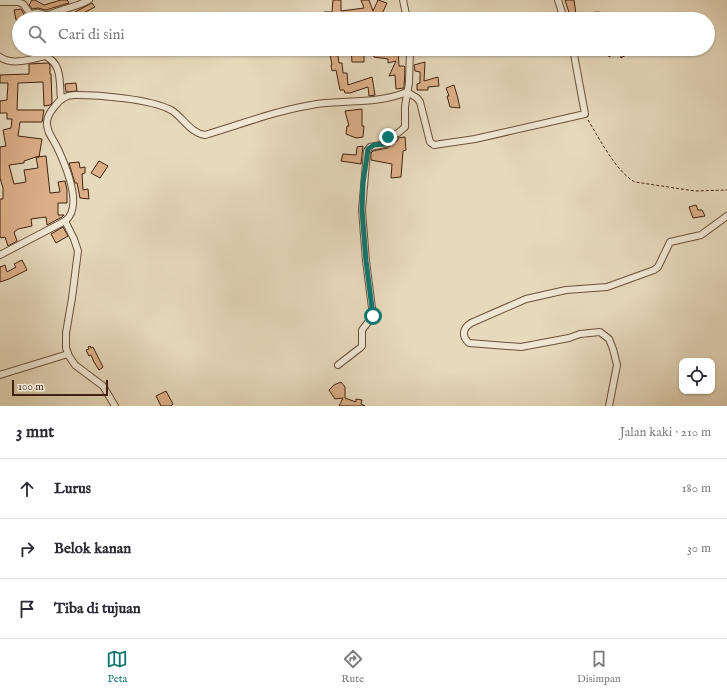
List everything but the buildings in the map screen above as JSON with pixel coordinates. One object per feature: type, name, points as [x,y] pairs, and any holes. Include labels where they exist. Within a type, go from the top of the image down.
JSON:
[{"type":"street","points":[[54,12],[77,6],[89,0]]},
{"type":"street","points":[[403,0],[406,12]]},
{"type":"street","points":[[558,0],[562,12]]},
{"type":"street","points":[[0,2],[18,2],[23,4],[27,12]]},
{"type":"street","points":[[0,57],[4,59],[24,61],[45,56],[53,61],[59,72],[61,99]]},
{"type":"street","points":[[338,364],[360,348],[362,330],[373,316],[366,261],[362,210],[367,151],[374,145],[385,144],[389,136],[398,133],[405,127],[405,106],[410,56]]},
{"type":"street","points":[[407,92],[417,98],[420,102],[430,142],[434,145],[475,139],[585,114],[574,56]]},
{"type":"street","points":[[0,255],[65,221],[68,219],[72,211],[72,191],[62,158],[46,124],[48,115],[61,99],[74,95],[101,96],[129,99],[157,105],[173,111],[193,130],[199,134],[205,135],[275,113],[317,104],[367,101],[396,96],[407,92]]},
{"type":"street","points":[[610,406],[617,365],[612,345],[603,333],[598,331],[580,334],[569,338],[514,348],[468,343],[463,333],[466,327],[471,323],[526,299],[566,290],[607,287],[654,270],[658,266],[672,242],[701,235],[727,216]]},
{"type":"street","points":[[65,221],[78,251],[66,333],[66,348],[74,365],[103,386],[115,406]]},
{"type":"street","points":[[0,375],[68,354]]},
{"type":"path","points":[[585,114],[612,158],[629,179],[647,185],[695,191],[727,190]]},
{"type":"route","points":[[373,316],[364,239],[362,210],[363,183],[368,149],[374,145],[385,144],[388,137]]}]
